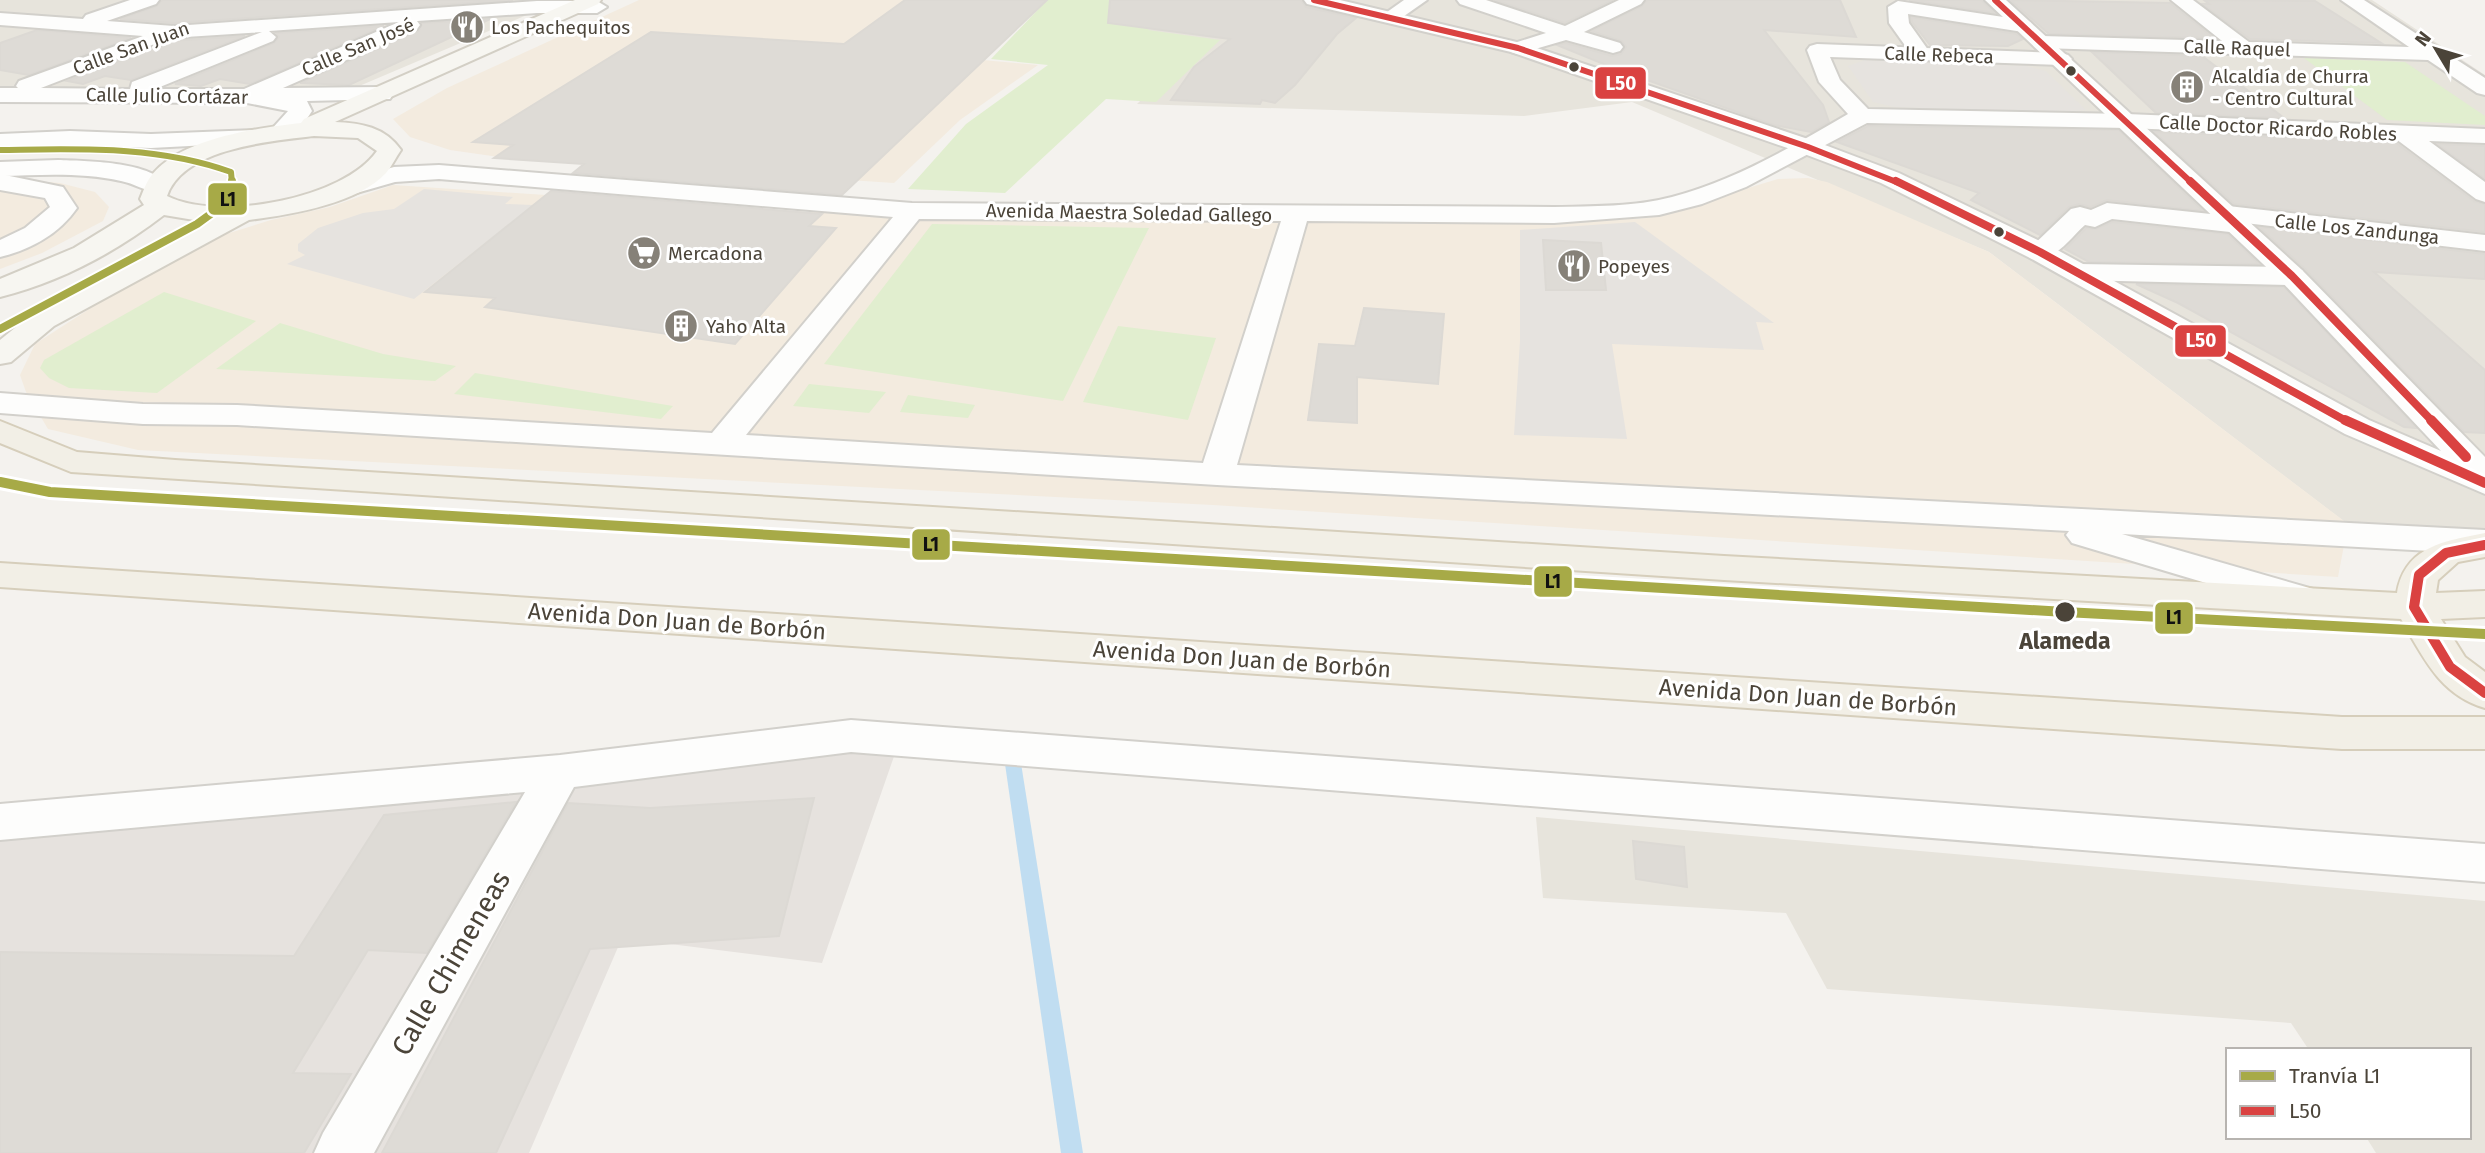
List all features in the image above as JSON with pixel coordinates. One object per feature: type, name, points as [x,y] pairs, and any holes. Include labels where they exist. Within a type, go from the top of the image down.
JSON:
[{"type":"main road","points":[[289,131],[594,4]]},
{"type":"main road","points":[[354,130],[394,101],[594,4]]},
{"type":"main road","points":[[0,288],[67,263],[108,243],[157,195],[169,170],[215,148],[289,131],[354,130],[382,139],[389,150],[387,158],[373,173],[346,188],[284,207],[241,214],[182,213],[157,195]]},
{"type":"main road","points":[[0,355],[43,320],[241,214]]},
{"type":"main road","points":[[0,431],[71,462],[1738,569],[2414,607],[2485,604]]},
{"type":"main road","points":[[2485,543],[2446,553],[2419,575],[2414,607],[2450,667],[2485,693]]},
{"type":"main road","name":"Avenida Don Juan de Borbón","points":[[0,575],[2314,731],[2485,733]]},
{"type":"street","points":[[75,26],[149,0]]},
{"type":"street","points":[[122,94],[361,0]]},
{"type":"street","name":"Calle San José","points":[[247,96],[470,0]]},
{"type":"street","points":[[1314,0],[1518,48],[1808,147],[1890,178],[2040,252],[2357,427],[2485,483]]},
{"type":"street","points":[[1390,17],[1417,0]]},
{"type":"street","points":[[1467,0],[1613,47]]},
{"type":"street","points":[[1995,0],[2292,276],[2485,477]]},
{"type":"street","points":[[2181,0],[2244,48]]},
{"type":"street","points":[[2351,0],[2485,88]]},
{"type":"street","points":[[1518,48],[1566,33],[1621,2]]},
{"type":"street","points":[[0,10],[26,3]]},
{"type":"street","points":[[0,19],[174,32],[594,4]]},
{"type":"street","name":"Calle San Juan","points":[[1,94],[245,5]]},
{"type":"street","points":[[1921,54],[1899,23],[1898,7],[2024,26]]},
{"type":"street","name":"Calle Raquel","points":[[2042,42],[2432,54]]},
{"type":"street","name":"Calle Rebeca","points":[[1862,116],[1830,82],[1817,50],[2061,59]]},
{"type":"street","name":"Calle Julio Cortázar","points":[[1,94],[247,96],[299,106],[302,111],[289,131]]},
{"type":"street","points":[[247,96],[382,94]]},
{"type":"street","name":"Avenida Maestra Soledad Gallego","points":[[346,188],[394,175],[439,172],[912,211],[1555,215],[1626,212],[1692,200],[1808,147],[1862,116]]},
{"type":"street","name":"Calle Doctor Ricardo Robles","points":[[1862,116],[2127,121],[2485,135]]},
{"type":"street","points":[[2403,133],[2485,194]]},
{"type":"street","points":[[0,141],[70,138],[151,141],[255,137]]},
{"type":"street","name":"Avenida Maestra Soledad Gallego","points":[[387,158],[439,172]]},
{"type":"street","points":[[0,170],[85,170],[141,176],[157,195]]},
{"type":"street","points":[[0,182],[54,192],[64,208],[50,225],[36,236],[0,249]]},
{"type":"street","points":[[721,444],[912,211]]},
{"type":"street","name":"Calle Los Zandunga","points":[[2040,252],[2080,215],[2095,219],[2108,211],[2485,243]]},
{"type":"street","points":[[1217,474],[1296,214]]},
{"type":"street","points":[[2077,272],[2292,276]]},
{"type":"street","points":[[0,403],[143,414],[251,416],[1217,474],[2485,543]]},
{"type":"street","points":[[2021,517],[2308,601]]},
{"type":"street","points":[[0,822],[559,772],[851,736],[2485,863]]},
{"type":"street","name":"Calle Chimeneas","points":[[343,1153],[559,772]]},
{"type":"shaded area","points":[[0,0],[562,0],[331,98],[0,99]]},
{"type":"shaded area","points":[[639,0],[1046,0],[983,60],[1038,65],[960,120],[894,183],[499,157],[450,150],[410,137],[393,119],[447,88]]},
{"type":"shaded area","points":[[1131,0],[2372,0],[2485,75],[2485,544],[2370,541],[1989,252],[1632,102],[1524,116],[1137,104],[1198,43],[1136,34]]},
{"type":"shaded area","points":[[1865,60],[2026,66],[2046,71],[2086,110],[2057,113],[1895,107],[1873,102],[1848,66]]},
{"type":"shaded area","points":[[0,178],[60,183],[95,192],[109,207],[103,221],[42,253],[0,269]]},
{"type":"shaded area","points":[[1808,178],[1827,182],[1989,252],[2348,524],[2338,577],[1213,505],[138,450],[48,429],[26,392],[20,375],[35,344],[100,302],[223,235],[271,220],[330,207],[393,185],[807,212],[1533,224],[1648,218],[1778,179]]},
{"type":"shaded area","points":[[424,189],[513,197],[505,204],[533,205],[414,299],[287,264],[305,255],[298,251],[298,244],[318,228],[363,213],[394,209]]},
{"type":"shaded area","points":[[1635,222],[1774,323],[1756,322],[1764,350],[1612,344],[1627,439],[1514,435],[1520,341],[1520,230]]},
{"type":"shaded area","points":[[899,742],[822,963],[622,938],[529,1153],[0,1153],[0,841]]},
{"type":"shaded area","points":[[1536,817],[2485,901],[2485,1153],[2376,1153],[2367,1139],[2471,1139],[2471,1048],[2308,1048],[2291,1023],[1827,989],[1786,913],[1543,898]]},
{"type":"green space","points":[[1047,0],[1134,0],[1179,5],[1148,30],[1220,40],[1156,102],[1106,99],[1005,193],[908,189],[966,124],[1048,65],[991,59]]},
{"type":"green space","points":[[2304,58],[2405,62],[2485,116],[2485,125],[2387,120]]},
{"type":"green space","points":[[932,224],[1149,228],[1063,401],[824,364]]},
{"type":"green space","points":[[164,292],[256,321],[157,393],[69,388],[49,378],[40,368],[44,360]]},
{"type":"green space","points":[[280,323],[383,354],[456,366],[435,381],[216,369]]},
{"type":"green space","points":[[1118,326],[1216,338],[1188,420],[1083,402]]},
{"type":"green space","points":[[475,373],[673,406],[661,419],[454,394]]},
{"type":"green space","points":[[809,384],[886,392],[869,413],[793,406]]},
{"type":"green space","points":[[908,395],[975,405],[968,418],[900,412]]},
{"type":"building","points":[[162,0],[513,0],[174,23],[120,19],[157,6]]},
{"type":"building","points":[[905,0],[1047,0],[842,195],[573,173],[584,164],[494,158],[513,145],[473,142],[651,32],[844,44]]},
{"type":"building","points":[[1110,0],[1301,0],[1306,7],[1356,18],[1337,34],[1295,85],[1275,103],[1262,100],[1260,104],[1171,100],[1194,67],[1230,39],[1108,23]]},
{"type":"building","points":[[1494,0],[1613,0],[1565,23]]},
{"type":"building","points":[[1647,0],[1840,0],[1856,37],[1764,30],[1823,105],[1829,122],[1811,132],[1774,125],[1616,69],[1557,45],[1566,43],[1612,56],[1621,54],[1626,47],[1622,41],[1591,31],[1642,6]]},
{"type":"building","points":[[1909,0],[1982,0],[1995,13]]},
{"type":"building","points":[[2010,0],[2170,3],[2214,38],[2049,34]]},
{"type":"building","points":[[2204,0],[2315,1],[2381,43],[2250,39],[2202,4],[2209,4]]},
{"type":"building","points":[[1911,17],[2017,34],[2023,39],[2008,46],[1930,45]]},
{"type":"building","points":[[490,19],[349,85],[300,83],[418,31],[422,23]]},
{"type":"building","points":[[384,26],[250,84],[220,79],[201,86],[175,84],[274,43],[279,37],[276,33]]},
{"type":"building","points":[[37,30],[131,38],[29,75],[0,70],[0,43]]},
{"type":"building","points":[[245,36],[131,80],[105,76],[83,84],[67,81],[171,41]]},
{"type":"building","points":[[2092,52],[2202,56],[2284,118],[2156,113]]},
{"type":"building","points":[[1868,126],[2119,130],[2203,211],[2107,200],[2091,207],[2079,204],[2069,207],[2040,235],[1971,200],[1979,193],[1837,142]]},
{"type":"building","points":[[2154,132],[2395,142],[2474,201],[2485,204],[2485,232],[2234,204]]},
{"type":"building","points":[[2437,144],[2485,146],[2485,179]]},
{"type":"building","name":"Mercadona","points":[[551,191],[822,214],[809,226],[836,228],[735,344],[485,307],[495,298],[425,292]]},
{"type":"building","points":[[2112,222],[2228,234],[2259,264],[2089,262],[2065,249],[2086,228],[2096,229]]},
{"type":"building","points":[[2259,227],[2485,254],[2485,279],[2374,272],[2485,370],[2485,433],[2464,432],[2304,268]]},
{"type":"building","name":"Popeyes","points":[[1543,240],[1601,243],[1606,290],[1546,290]]},
{"type":"building","points":[[2136,284],[2284,287],[2416,428],[2404,427],[2178,303]]},
{"type":"building","points":[[1364,308],[1444,314],[1438,384],[1357,377],[1357,423],[1308,420],[1319,344],[1355,346]]},
{"type":"building","points":[[814,798],[779,936],[590,949],[496,1153],[382,1153],[568,803],[650,808]]},
{"type":"building","points":[[516,802],[427,953],[368,950],[293,1073],[351,1074],[304,1153],[0,1153],[0,952],[294,956],[384,815]]},
{"type":"building","points":[[1633,841],[1684,847],[1687,887],[1636,879]]},
{"type":"waterway","points":[[1012,757],[1072,1153]]},
{"type":"tram line","name":"L1","points":[[0,150],[117,150],[177,156],[231,172],[233,192],[223,205],[197,224],[0,329]]},
{"type":"tram line","name":"L1","points":[[0,482],[50,492],[2065,612],[2485,634]]},
{"type":"transit line","name":"L50","points":[[1314,0],[1518,48],[1808,147],[1890,178],[2040,252],[2357,427],[2485,483]]},
{"type":"transit line","name":"L50","points":[[1995,0],[2292,276],[2466,457]]},
{"type":"transit line","name":"L50","points":[[2485,545],[2446,553],[2419,575],[2414,607],[2450,667],[2485,693]]},
{"type":"place","name":"Los Pachequitos","points":[[467,27]]},
{"type":"place","name":"Alcaldía de Churra - Centro Cultural","points":[[2187,87]]},
{"type":"place","name":"Mercadona","points":[[644,253]]},
{"type":"place","name":"Popeyes","points":[[1574,266]]},
{"type":"place","name":"Yaho Alta","points":[[681,326]]},
{"type":"place","name":"Alameda","points":[[2065,612]]}]
